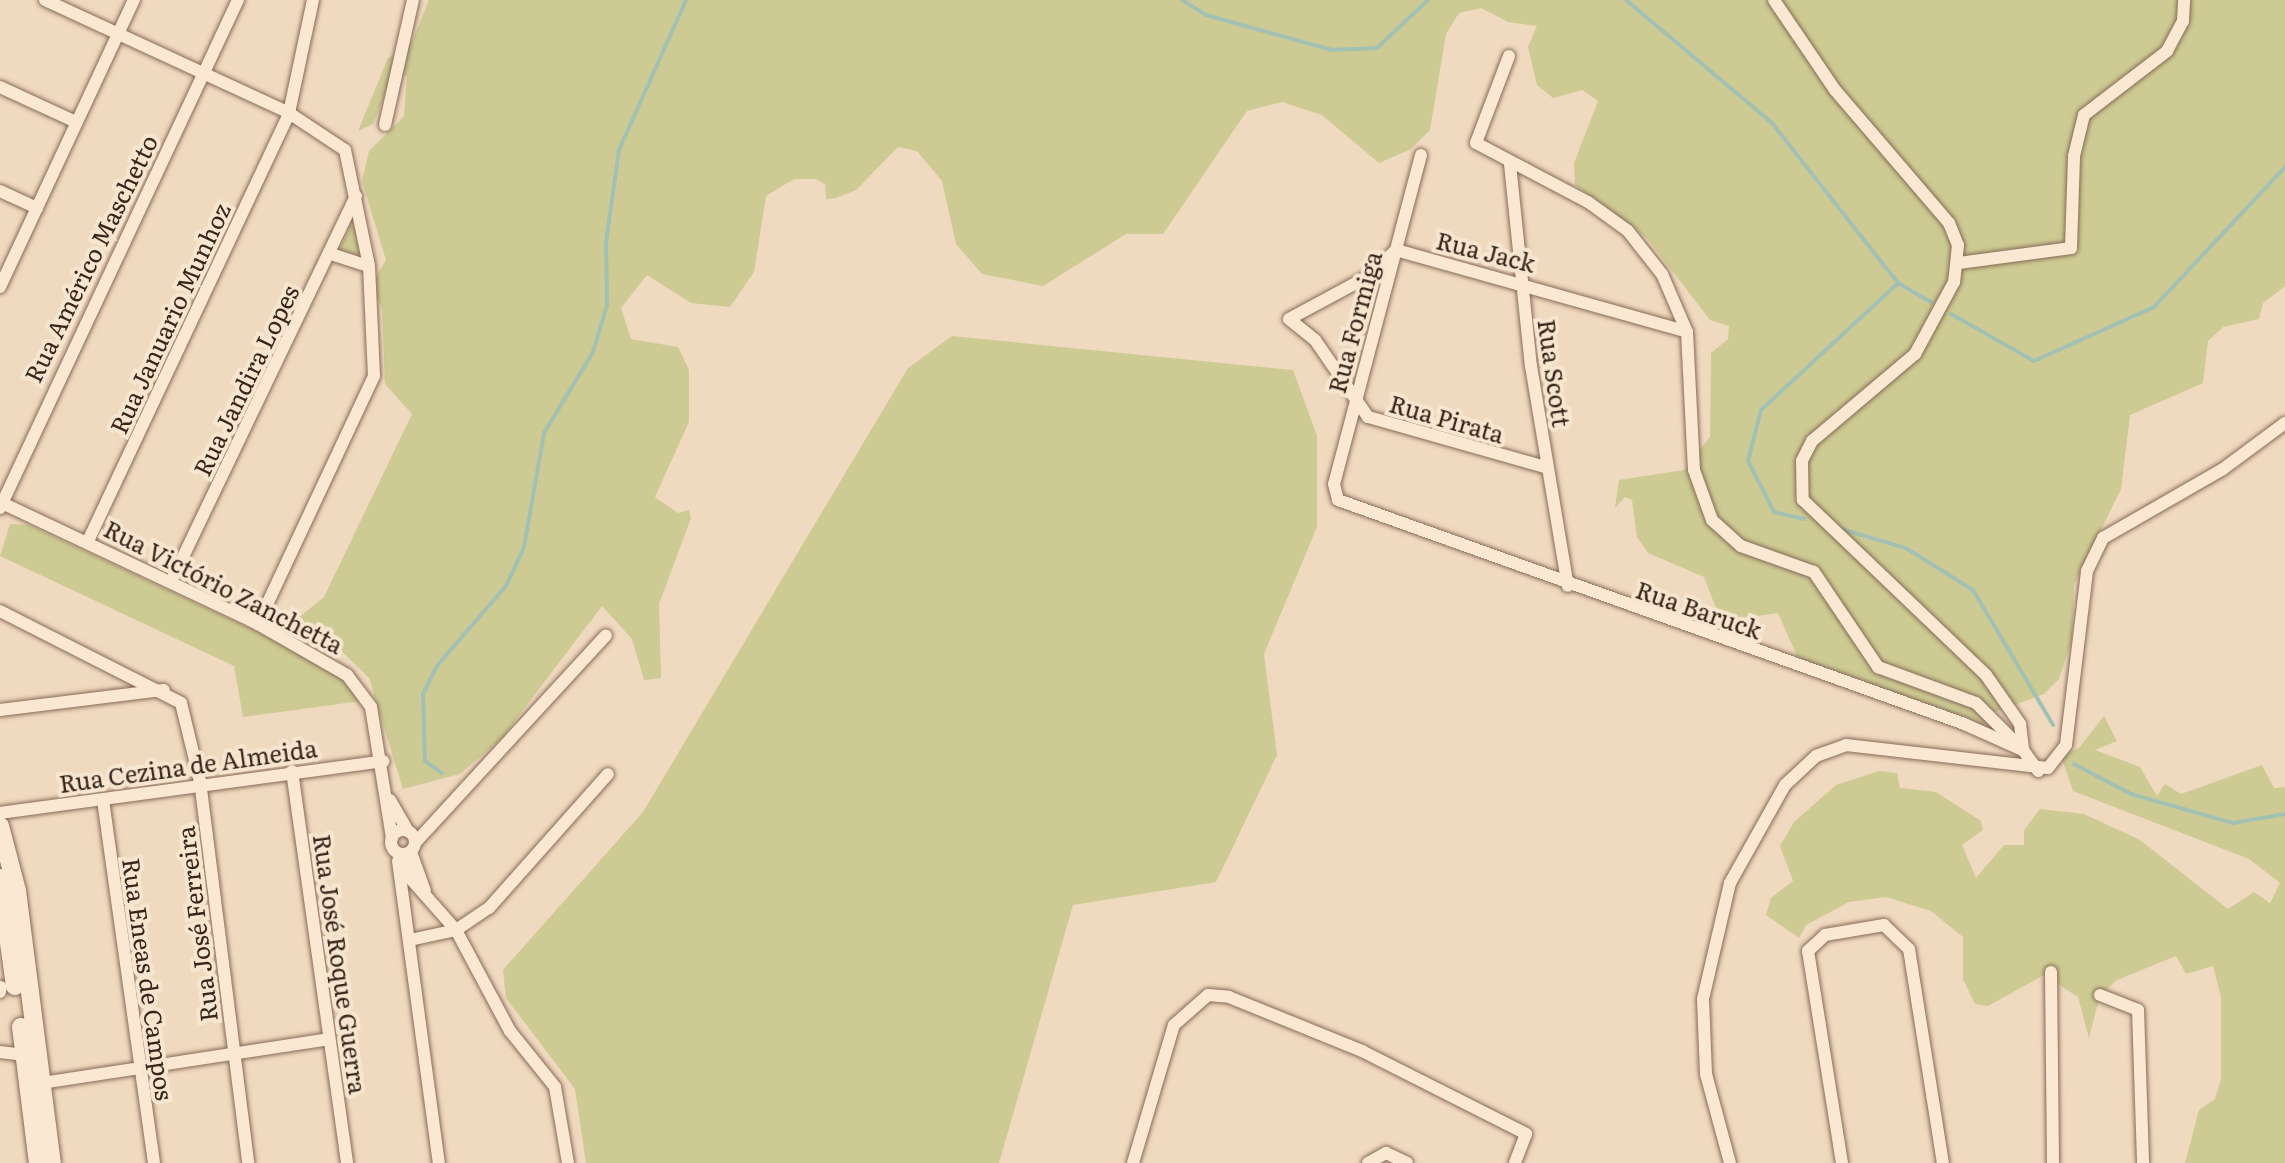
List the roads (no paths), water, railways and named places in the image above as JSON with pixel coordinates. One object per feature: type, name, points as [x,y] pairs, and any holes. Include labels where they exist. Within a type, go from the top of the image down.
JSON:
[{"type":"street","points":[[45,0],[289,113],[345,150],[369,266],[374,376],[258,624]]},
{"type":"street","points":[[0,287],[134,0]]},
{"type":"street","name":"Rua Américo Maschetto","points":[[1,505],[238,0]]},
{"type":"street","name":"Rua Januario Munhoz","points":[[88,541],[289,113],[313,0]]},
{"type":"street","points":[[385,125],[413,0]]},
{"type":"street","points":[[1774,0],[1835,90],[1949,223],[1959,263],[1915,354],[1812,441],[1800,483],[1810,513],[1986,675],[2020,724],[2023,750]]},
{"type":"street","points":[[1959,263],[2071,248],[2074,156],[2084,115],[2167,51],[2183,21],[2184,0]]},
{"type":"street","points":[[1509,56],[1476,137],[1483,152],[1628,231],[1662,274],[1687,332],[1694,470],[1712,520],[1741,546],[1814,572],[1878,667],[1976,703],[2023,750],[2038,771]]},
{"type":"street","points":[[0,87],[76,122]]},
{"type":"street","name":"Rua Formiga","points":[[1338,500],[1334,484],[1421,155]]},
{"type":"street","name":"Rua Scott","points":[[1510,164],[1521,282],[1545,467],[1568,586]]},
{"type":"street","points":[[0,191],[37,208]]},
{"type":"street","name":"Rua Jandira Lopes","points":[[171,582],[331,254],[356,196]]},
{"type":"street","name":"Rua Jack","points":[[1396,250],[1521,282],[1687,332]]},
{"type":"street","name":"Rua Pirata","points":[[1396,250],[1369,276],[1289,319],[1315,340],[1355,403],[1383,423],[1545,467]]},
{"type":"street","points":[[331,254],[369,266]]},
{"type":"street","points":[[2038,771],[2066,745],[2087,571],[2103,538],[2223,469],[2285,423]]},
{"type":"street","name":"Rua Baruck","points":[[1338,500],[2023,750]]},
{"type":"street","name":"Rua Victório Zanchetta","points":[[1,505],[88,541],[258,624],[356,683],[371,707],[390,800]]},
{"type":"street","points":[[0,611],[164,690]]},
{"type":"street","points":[[408,845],[440,822],[606,635]]},
{"type":"street","points":[[1,709],[164,690]]},
{"type":"street","name":"Rua José Ferreira","points":[[164,690],[181,703],[200,781],[248,1163]]},
{"type":"street","points":[[1730,1163],[1706,1074],[1703,999],[1730,883],[1785,785],[1816,756],[1846,745],[2038,771]]},
{"type":"street","name":"Rua Cezina de Almeida","points":[[0,813],[103,800],[200,781],[383,761]]},
{"type":"street","name":"Rua José Roque Guerra","points":[[292,771],[347,1163]]},
{"type":"street","points":[[410,940],[456,930],[489,908],[608,774]]},
{"type":"street","name":"Rua Eneas de Campos","points":[[103,800],[138,1070],[154,1163]]},
{"type":"street","points":[[390,800],[392,838],[408,845]]},
{"type":"street","points":[[390,800],[408,845],[410,878],[456,930],[510,1031],[555,1087],[568,1163]]},
{"type":"street","points":[[0,826],[17,891],[52,1163]]},
{"type":"street","points":[[408,845],[410,940],[439,1163]]},
{"type":"street","points":[[0,878],[38,1163]]},
{"type":"street","points":[[1842,1163],[1808,951],[1825,935],[1884,925],[1909,949],[1943,1163]]},
{"type":"street","points":[[2051,972],[2053,1163]]},
{"type":"street","points":[[1133,1163],[1174,1025],[1208,995],[1229,997],[1362,1051],[1526,1134],[1515,1163]]},
{"type":"street","points":[[2100,995],[2138,1010],[2143,1163]]},
{"type":"street","points":[[42,1083],[234,1057],[329,1039]]},
{"type":"street","points":[[0,1052],[25,1055]]},
{"type":"street","points":[[1368,1163],[1386,1153],[1407,1163]]},
{"type":"waterway","points":[[442,773],[425,761],[423,694],[436,667],[506,586],[524,547],[544,433],[593,352],[607,305],[606,242],[619,150],[686,0]]},
{"type":"waterway","points":[[1182,0],[1206,15],[1332,50],[1377,48],[1428,0]]},
{"type":"waterway","points":[[1626,0],[1772,123],[1898,283]]},
{"type":"waterway","points":[[1951,314],[2034,361],[2154,307],[2285,167]]},
{"type":"waterway","points":[[1804,519],[1774,512],[1748,461],[1761,410],[1898,283],[1932,303]]},
{"type":"waterway","points":[[1838,528],[1906,548],[1973,590],[2053,725]]},
{"type":"waterway","points":[[2074,764],[2131,794],[2233,823],[2285,814]]}]
